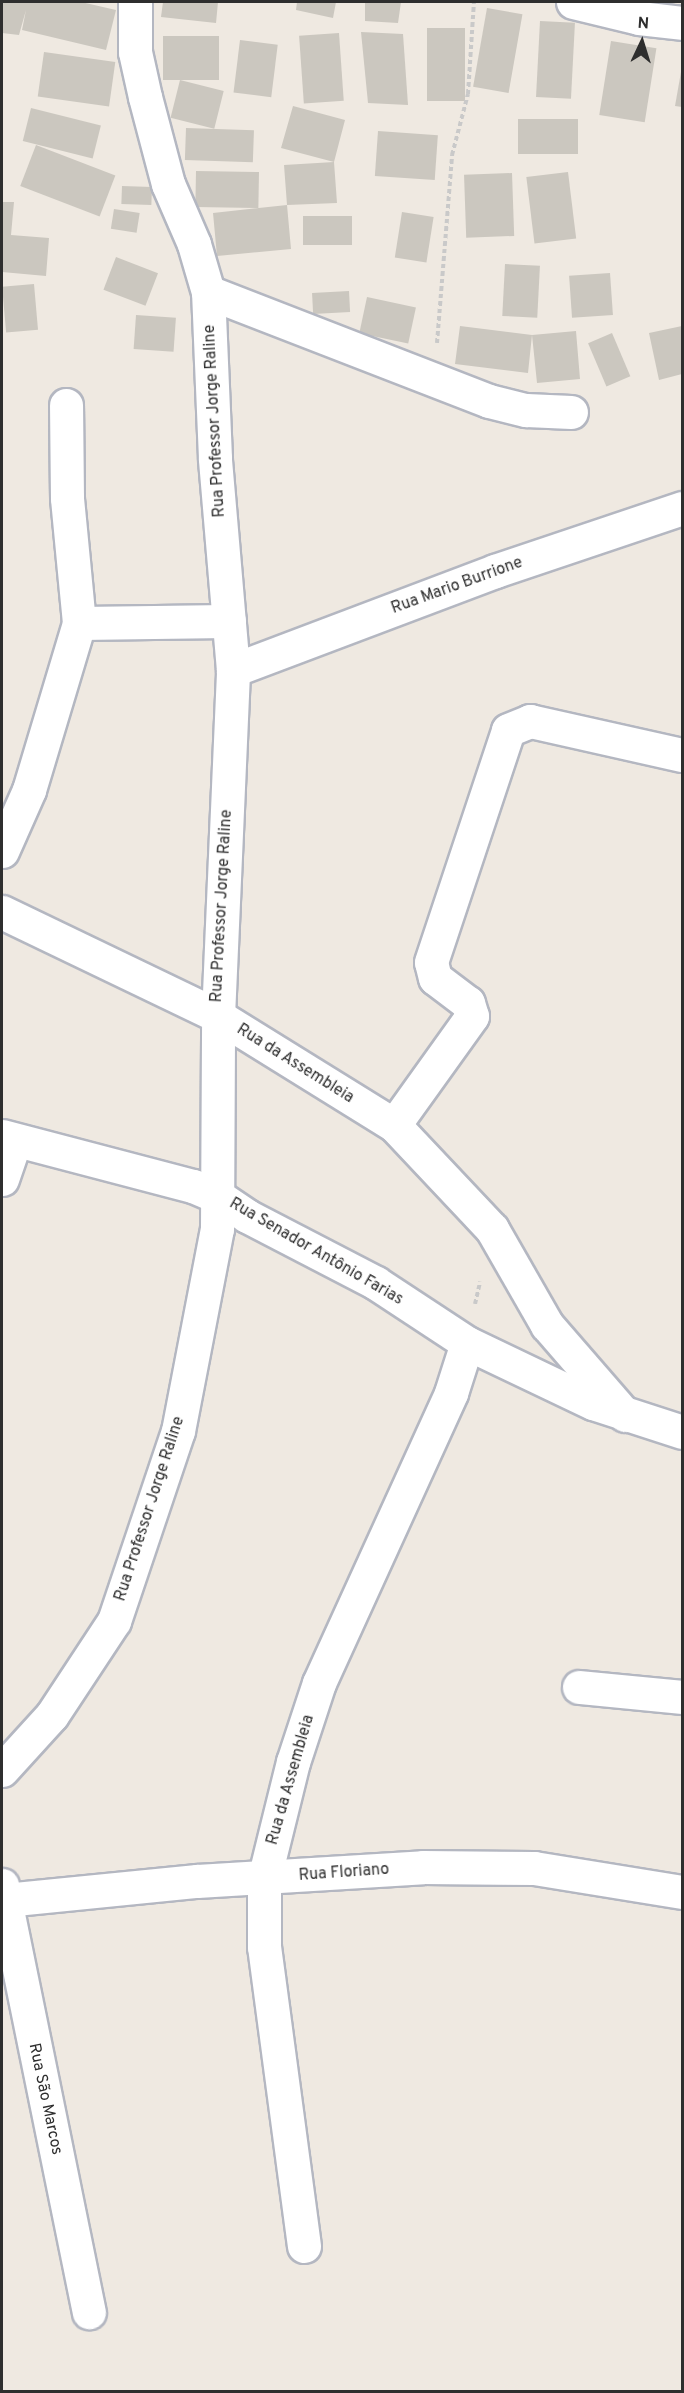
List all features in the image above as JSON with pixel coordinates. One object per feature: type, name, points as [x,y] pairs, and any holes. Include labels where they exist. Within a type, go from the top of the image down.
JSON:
[{"type":"street","name":"Rua Professor Jorge Raline","points":[[2,1770],[59,1706],[86,1669],[117,1612],[178,1431],[211,1265],[219,1197],[218,1016],[233,670],[215,458],[208,292],[194,244],[168,184],[145,97],[135,52],[135,2]]},
{"type":"street","points":[[573,2],[639,18],[682,22]]},
{"type":"street","points":[[208,292],[433,381],[526,410],[571,412]]},
{"type":"street","points":[[2,851],[29,789],[79,623],[68,498],[66,405]]},
{"type":"street","name":"Rua Mario Burrione","points":[[233,670],[495,571],[682,508]]},
{"type":"street","points":[[79,623],[229,621]]},
{"type":"street","points":[[394,1125],[472,1016],[468,1003],[435,978],[431,962],[508,730],[530,722],[682,755]]},
{"type":"street","name":"Rua da Assembleia","points":[[2,912],[218,1016],[394,1125],[492,1229],[547,1325],[625,1415]]},
{"type":"street","points":[[2,1179],[8,1138]]},
{"type":"street","name":"Rua Senador Antônio Farias","points":[[8,1138],[183,1183],[219,1197],[247,1216],[375,1283],[467,1343],[625,1415],[682,1432]]},
{"type":"street","name":"Rua da Assembleia","points":[[304,2246],[264,1947],[264,1879],[293,1762],[319,1683],[451,1393],[467,1343]]},
{"type":"street","points":[[579,1687],[682,1698]]},
{"type":"street","name":"Rua Floriano","points":[[3,1893],[264,1879],[423,1867],[534,1868],[682,1892]]},
{"type":"street","name":"Rua São Marcos","points":[[3,1893],[89,2312]]},
{"type":"path","points":[[433,381],[453,154],[468,94],[474,2]]},
{"type":"building","points":[[2,2],[81,2],[116,10],[106,50],[22,30],[26,10],[19,35],[2,33]]},
{"type":"building","points":[[163,2],[218,2],[216,23],[161,17]]},
{"type":"building","points":[[297,2],[336,2],[333,18],[296,10]]},
{"type":"building","points":[[365,2],[401,2],[398,23],[365,21]]},
{"type":"building","points":[[487,8],[522,14],[509,93],[473,87]]},
{"type":"building","points":[[540,21],[575,23],[571,99],[536,97]]},
{"type":"building","points":[[427,28],[465,28],[465,101],[427,101]]},
{"type":"building","points":[[361,32],[403,34],[408,105],[368,103]]},
{"type":"building","points":[[339,33],[344,101],[304,104],[299,36]]},
{"type":"building","points":[[163,36],[219,36],[219,80],[163,80]]},
{"type":"building","points":[[240,40],[278,45],[271,97],[234,93]]},
{"type":"building","points":[[611,41],[656,48],[645,122],[599,115]]},
{"type":"building","points":[[44,52],[115,62],[109,107],[38,97]]},
{"type":"building","points":[[682,72],[682,107],[675,106]]},
{"type":"building","points":[[180,80],[224,91],[214,129],[171,118]]},
{"type":"building","points":[[293,106],[345,120],[334,162],[281,148]]},
{"type":"building","points":[[31,108],[101,125],[93,158],[23,141]]},
{"type":"building","points":[[518,119],[578,119],[578,154],[518,154]]},
{"type":"building","points":[[186,128],[254,130],[253,162],[185,160]]},
{"type":"building","points":[[378,131],[438,135],[435,180],[375,176]]},
{"type":"building","points":[[36,145],[115,175],[100,217],[20,186]]},
{"type":"building","points":[[334,162],[337,203],[287,205],[284,165]]},
{"type":"building","points":[[196,171],[259,172],[258,208],[195,207]]},
{"type":"building","points":[[568,172],[576,239],[534,244],[526,177]]},
{"type":"building","points":[[512,173],[514,236],[466,238],[464,175]]},
{"type":"building","points":[[122,186],[152,187],[151,205],[121,204]]},
{"type":"building","points":[[2,202],[14,202],[11,235],[49,238],[46,276],[2,272]]},
{"type":"building","points":[[287,205],[291,249],[217,256],[213,213]]},
{"type":"building","points":[[114,209],[140,213],[137,233],[111,229]]},
{"type":"building","points":[[402,212],[434,217],[426,262],[395,257]]},
{"type":"building","points":[[303,216],[352,216],[352,245],[303,245]]},
{"type":"building","points":[[116,257],[158,273],[145,306],[103,290]]},
{"type":"building","points":[[505,264],[540,266],[537,318],[502,316]]},
{"type":"building","points":[[610,273],[613,315],[572,318],[569,276]]},
{"type":"building","points":[[34,284],[38,330],[6,333],[2,287]]},
{"type":"building","points":[[349,291],[350,312],[313,314],[312,293]]},
{"type":"building","points":[[367,297],[416,307],[408,344],[359,333]]},
{"type":"building","points":[[136,315],[176,318],[174,352],[134,349]]},
{"type":"building","points":[[460,326],[532,335],[528,373],[455,364]]},
{"type":"building","points":[[682,326],[682,374],[659,380],[649,333]]},
{"type":"building","points":[[576,331],[580,379],[537,383],[532,335]]},
{"type":"building","points":[[612,333],[630,376],[606,386],[588,343]]}]
